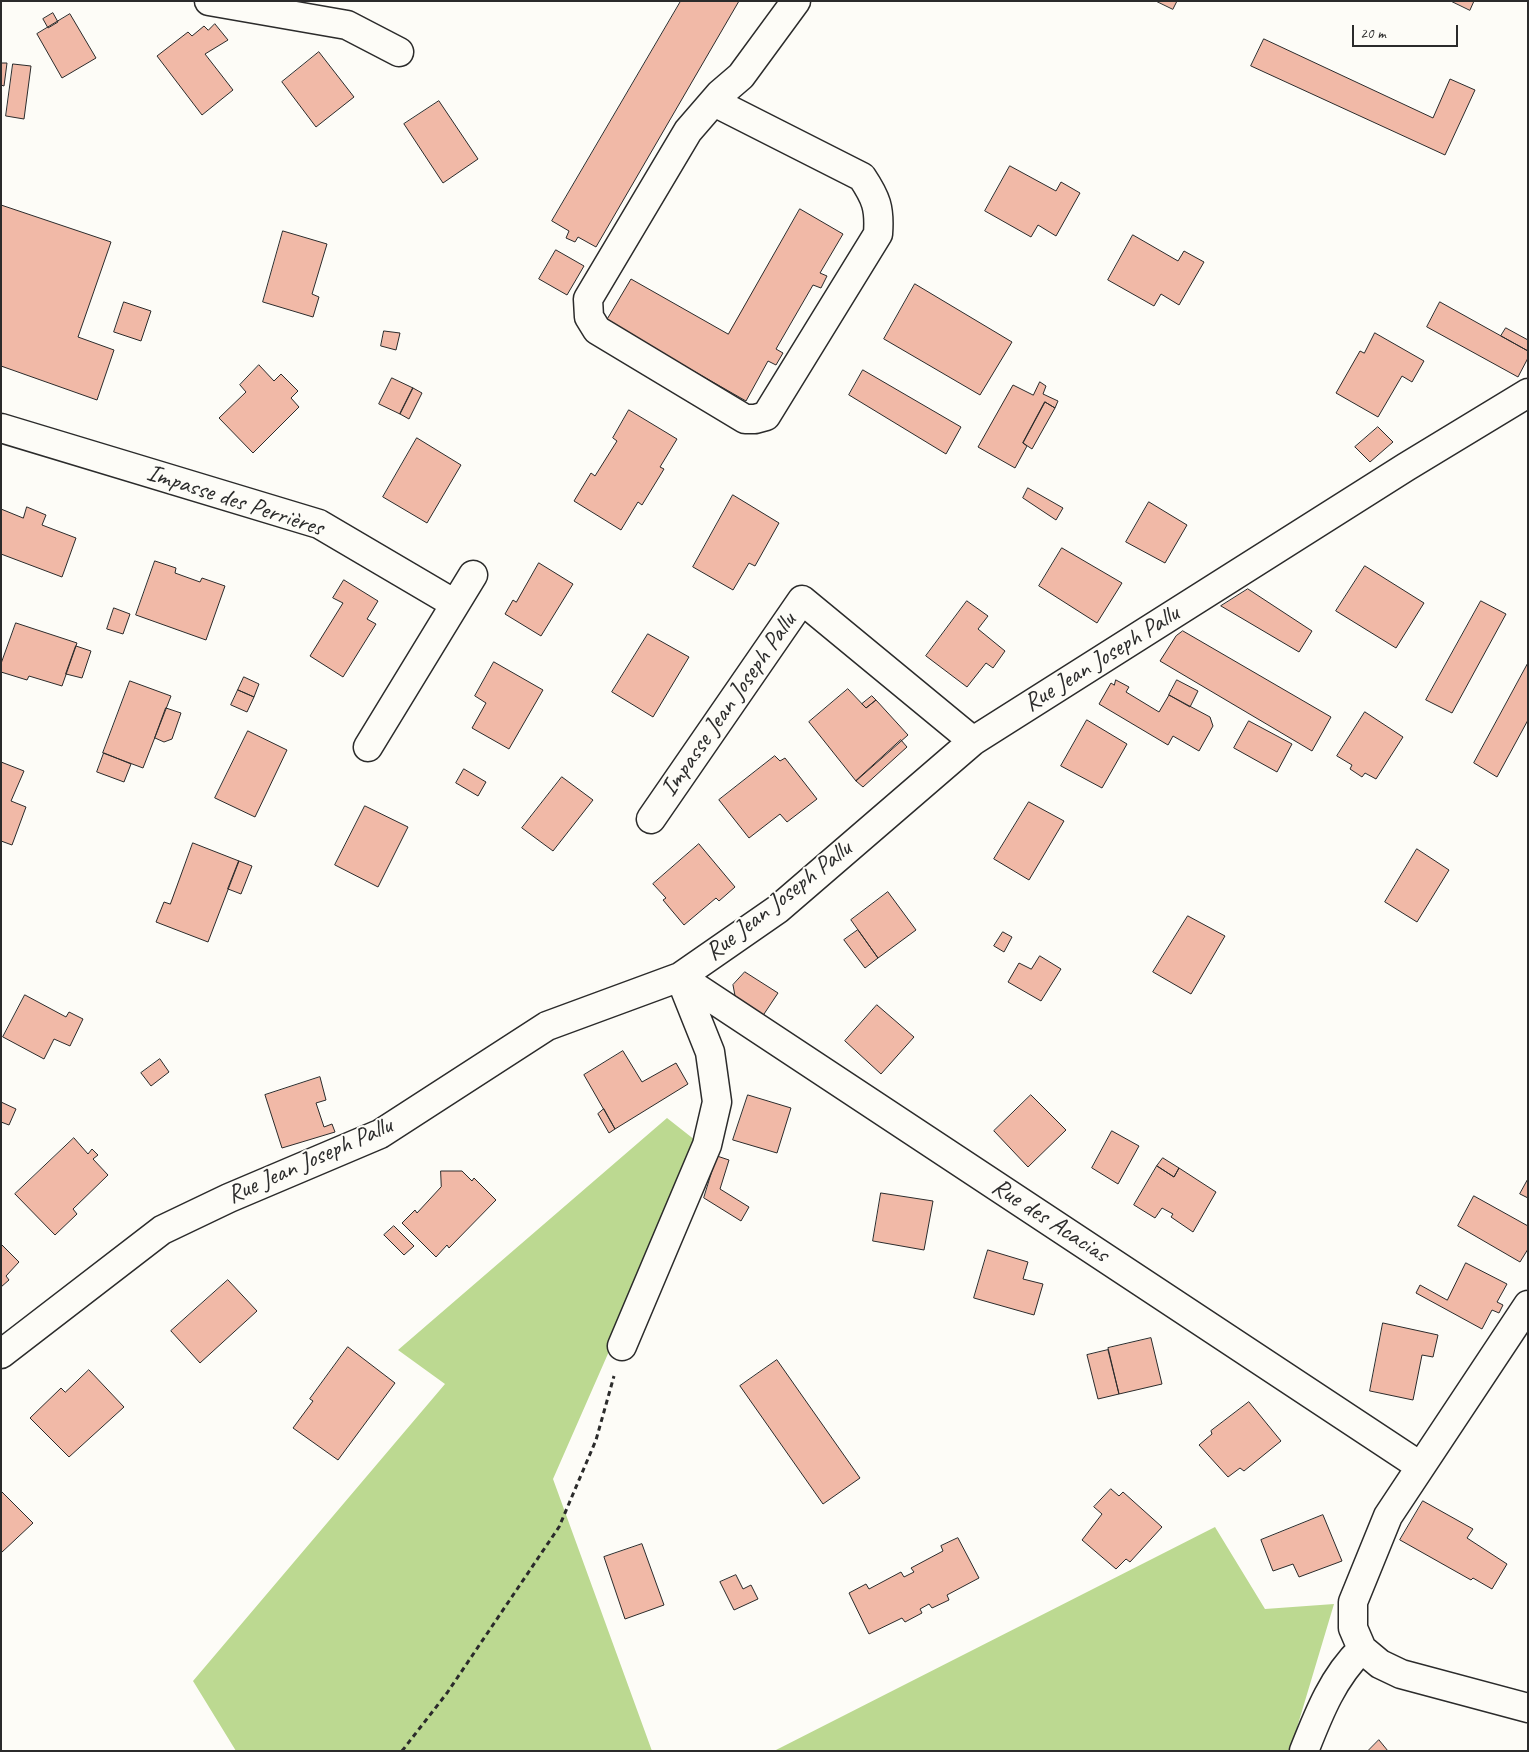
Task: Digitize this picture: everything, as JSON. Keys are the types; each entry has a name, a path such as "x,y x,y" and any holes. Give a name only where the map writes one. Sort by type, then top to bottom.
{"street":[{"path":"210,1 347,24 399,52"},
{"path":"714,102 862,177 874,195 880,214 878,234 766,416 755,419 745,419 597,330 590,317 588,299 688,131 714,102 741,76 796,1"},
{"name":"Rue Jean Joseph Pallu","path":"1,1354 162,1230 228,1198 380,1134 547,1026 680,977 778,909 973,741 1406,467 1528,393"},
{"name":"Impasse des Perrières","path":"1,428 319,524 455,604"},
{"path":"368,747 474,574"},
{"name":"Impasse Jean Joseph Pallu","path":"651,819 802,600 973,741"},
{"path":"622,1346 707,1145 717,1102 710,1052 680,977"},
{"name":"Rue des Acacias","path":"680,977 1420,1466"},
{"path":"1528,1304 1388,1516 1353,1602 1353,1628 1362,1649 1380,1664 1401,1674 1528,1708"},
{"path":"1304,1751 1320,1710 1344,1667 1362,1649"}],"path":[{"path":"402,1751 447,1693 559,1527 596,1440 622,1346"}],"green space":[{"path":"667,1118 700,1144 553,1479 652,1751 236,1751 193,1681 445,1384 398,1350"},
{"path":"1215,1527 1265,1609 1334,1604 1290,1751 774,1751"}],"building":[{"path":"681,1 739,1 596,247 578,237 575,242 566,238 569,231 552,221"},
{"path":"1156,1 1177,1 1173,9"},
{"path":"1451,1 1474,1 1470,10"},
{"path":"53,13 58,22 48,28 43,19"},
{"path":"70,14 96,58 62,78 37,34"},
{"path":"215,24 228,40 205,54 233,90 202,115 157,56 188,32 192,36 204,26 208,30"},
{"path":"1264,39 1433,118 1450,79 1475,90 1445,155 1251,66"},
{"path":"319,52 354,97 316,127 282,82"},
{"path":"1,63 7,63 4,86 1,85"},
{"path":"13,64 31,66 24,119 6,116"},
{"path":"439,101 478,159 443,183 404,124"},
{"path":"1010,166 1056,191 1061,182 1080,193 1056,236 1038,225 1031,237 985,211"},
{"path":"1,205 111,242 78,337 114,350 97,400 1,366"},
{"path":"800,209 843,234 820,273 827,276 821,288 813,285 776,349 783,353 776,365 768,361 746,401 606,321 631,279 728,334"},
{"path":"283,231 327,244 312,294 319,297 313,317 263,302"},
{"path":"1133,235 1178,261 1184,251 1204,262 1179,305 1161,294 1154,306 1108,280"},
{"path":"556,250 584,266 567,295 539,279"},
{"path":"915,284 1012,342 980,395 884,339"},
{"path":"124,302 151,311 141,341 114,332"},
{"path":"1440,302 1528,351 1528,358 1518,377 1427,327"},
{"path":"1506,328 1528,340 1528,351 1501,336"},
{"path":"384,331 400,333 396,350 381,346"},
{"path":"1375,333 1424,361 1412,382 1402,376 1378,417 1336,393 1360,351 1364,353"},
{"path":"259,365 274,381 281,374 298,391 291,398 299,407 253,453 219,418 246,392 240,385"},
{"path":"863,370 961,427 946,454 849,395"},
{"path":"392,378 413,388 400,414 379,404"},
{"path":"1040,382 1046,386 1043,394 1058,401 1055,408 1045,402 1023,443 1027,446 1015,468 978,447 1013,385 1033,395"},
{"path":"413,388 422,393 409,419 400,414"},
{"path":"1045,402 1055,408 1032,449 1023,443"},
{"path":"629,410 677,439 660,467 664,469 642,505 638,502 621,530 574,501 591,473 595,476 617,441 613,438"},
{"path":"1378,427 1393,442 1370,462 1355,447"},
{"path":"417,438 461,465 427,523 383,497"},
{"path":"1028,488 1063,508 1056,520 1023,498"},
{"path":"733,495 779,523 755,566 749,563 733,590 693,567"},
{"path":"1149,502 1187,525 1165,563 1126,542"},
{"path":"27,507 46,515 42,525 76,538 62,577 1,554 1,509 23,518"},
{"path":"1062,548 1122,583 1097,623 1039,586"},
{"path":"155,561 176,568 175,573 200,582 202,578 225,586 206,640 136,615"},
{"path":"539,563 573,584 541,636 505,614 513,600 516,602"},
{"path":"1365,566 1424,603 1396,648 1336,611"},
{"path":"344,580 378,601 367,619 376,624 343,677 310,656 343,603 333,598"},
{"path":"1248,589 1312,631 1299,652 1221,606"},
{"path":"967,601 988,616 978,629 1005,651 993,668 986,663 967,687 926,656"},
{"path":"1481,601 1506,614 1452,713 1426,700"},
{"path":"114,608 130,614 123,634 107,629"},
{"path":"16,623 77,643 62,686 29,676 27,680 1,672 1,664"},
{"path":"1183,631 1331,717 1312,751 1160,661 1176,636"},
{"path":"648,634 689,657 653,717 612,692"},
{"path":"76,646 91,651 82,678 66,674"},
{"path":"494,662 543,690 509,749 472,728 486,703 475,696"},
{"path":"1528,663 1528,720 1497,777 1474,763"},
{"path":"244,677 259,684 254,697 238,690"},
{"path":"1116,680 1129,687 1126,692 1159,712 1169,695 1210,717 1213,726 1199,751 1173,736 1168,745 1099,704 1111,683 1114,685"},
{"path":"1177,680 1198,691 1190,707 1169,695"},
{"path":"130,681 171,696 143,768 103,753"},
{"path":"848,689 866,708 876,700 908,735 856,781 809,722"},
{"path":"238,690 254,697 247,712 231,705"},
{"path":"872,696 876,700 866,708 862,704"},
{"path":"166,708 181,713 172,739 164,742 155,738"},
{"path":"1365,712 1403,737 1376,779 1365,773 1362,777 1350,769 1352,765 1337,756"},
{"path":"1087,720 1127,744 1102,788 1061,766"},
{"path":"1249,721 1292,744 1277,772 1234,748"},
{"path":"248,731 287,750 255,817 215,798"},
{"path":"901,740 907,747 863,787 856,781"},
{"path":"104,753 131,764 124,782 97,772"},
{"path":"775,756 780,761 785,758 817,799 787,822 780,814 749,838 719,800"},
{"path":"1,762 24,771 11,801 26,807 12,845 1,841"},
{"path":"464,769 486,782 478,796 456,783"},
{"path":"562,777 593,800 553,851 522,828"},
{"path":"1029,802 1064,821 1029,880 994,859"},
{"path":"365,806 408,827 378,887 335,865"},
{"path":"193,843 239,861 208,942 156,922 164,902 170,904"},
{"path":"699,844 735,887 719,901 716,898 684,925 663,900 666,898 653,884"},
{"path":"1417,849 1449,870 1417,922 1385,902"},
{"path":"239,861 252,866 241,894 228,889"},
{"path":"888,892 916,930 878,958 851,920"},
{"path":"1188,916 1225,936 1191,994 1153,972"},
{"path":"858,930 878,958 865,968 844,940"},
{"path":"1003,932 1012,937 1004,952 994,946"},
{"path":"1040,956 1061,969 1041,1001 1008,982 1019,963 1031,969"},
{"path":"745,972 778,993 762,1017 736,1001 733,985"},
{"path":"25,995 66,1017 69,1012 83,1019 70,1046 54,1039 44,1059 3,1037"},
{"path":"877,1005 914,1037 881,1074 845,1041"},
{"path":"623,1051 642,1082 676,1063 688,1084 615,1129 584,1075"},
{"path":"160,1059 169,1072 151,1086 141,1073"},
{"path":"320,1077 326,1100 316,1103 324,1127 332,1124 335,1132 282,1148 265,1095"},
{"path":"748,1095 791,1108 777,1153 733,1140"},
{"path":"1031,1095 1066,1130 1028,1167 994,1131"},
{"path":"1,1102 16,1109 9,1125 1,1122"},
{"path":"604,1109 615,1129 609,1133 598,1114"},
{"path":"1112,1131 1139,1146 1118,1184 1092,1168"},
{"path":"74,1138 88,1154 92,1149 98,1155 93,1159 108,1175 73,1209 77,1214 55,1235 15,1194"},
{"path":"717,1156 729,1160 720,1189 749,1207 741,1221 704,1198"},
{"path":"1163,1158 1179,1168 1174,1177 1157,1166"},
{"path":"1157,1166 1174,1177 1179,1168 1216,1192 1193,1232 1171,1217 1173,1214 1162,1208 1155,1218 1134,1205"},
{"path":"441,1171 462,1171 472,1181 474,1178 496,1200 449,1248 447,1245 436,1257 402,1223 415,1210 417,1213 441,1187"},
{"path":"1528,1179 1528,1198 1520,1194"},
{"path":"881,1193 933,1201 924,1250 873,1241"},
{"path":"1474,1196 1528,1226 1528,1249 1520,1262 1458,1226"},
{"path":"394,1226 414,1246 404,1255 384,1235"},
{"path":"1,1244 19,1262 6,1276 9,1280 1,1287"},
{"path":"988,1250 1028,1262 1023,1279 1043,1284 1034,1315 974,1298"},
{"path":"1466,1263 1507,1284 1497,1302 1503,1305 1499,1313 1492,1310 1482,1329 1416,1293 1420,1285 1447,1300"},
{"path":"228,1280 257,1311 200,1363 171,1331"},
{"path":"1383,1323 1438,1335 1433,1357 1422,1355 1413,1400 1370,1391"},
{"path":"1151,1338 1162,1384 1119,1394 1108,1348"},
{"path":"348,1347 395,1383 338,1460 293,1428 313,1401 310,1399"},
{"path":"1108,1350 1119,1394 1098,1399 1087,1355"},
{"path":"777,1360 860,1478 823,1504 740,1386"},
{"path":"89,1370 124,1407 69,1457 30,1418 61,1388 65,1392"},
{"path":"1249,1402 1281,1441 1244,1471 1240,1468 1228,1477 1199,1445 1212,1434 1211,1431"},
{"path":"1111,1489 1119,1496 1123,1492 1162,1527 1130,1562 1126,1559 1116,1569 1082,1540 1102,1514 1094,1507"},
{"path":"1,1491 33,1523 1,1553"},
{"path":"1423,1501 1473,1529 1467,1538 1507,1564 1492,1589 1473,1578 1471,1580 1400,1540"},
{"path":"1323,1515 1342,1561 1299,1577 1293,1564 1273,1571 1261,1540"},
{"path":"958,1538 979,1578 947,1595 949,1600 932,1608 929,1604 920,1609 922,1613 905,1622 902,1618 869,1634 849,1593 866,1584 869,1589 901,1572 904,1577 914,1572 911,1568 943,1551 941,1546"},
{"path":"642,1544 664,1605 625,1619 604,1557"},
{"path":"736,1575 743,1589 751,1585 758,1599 734,1610 720,1582"},
{"path":"1379,1740 1388,1751 1368,1751"}]}
